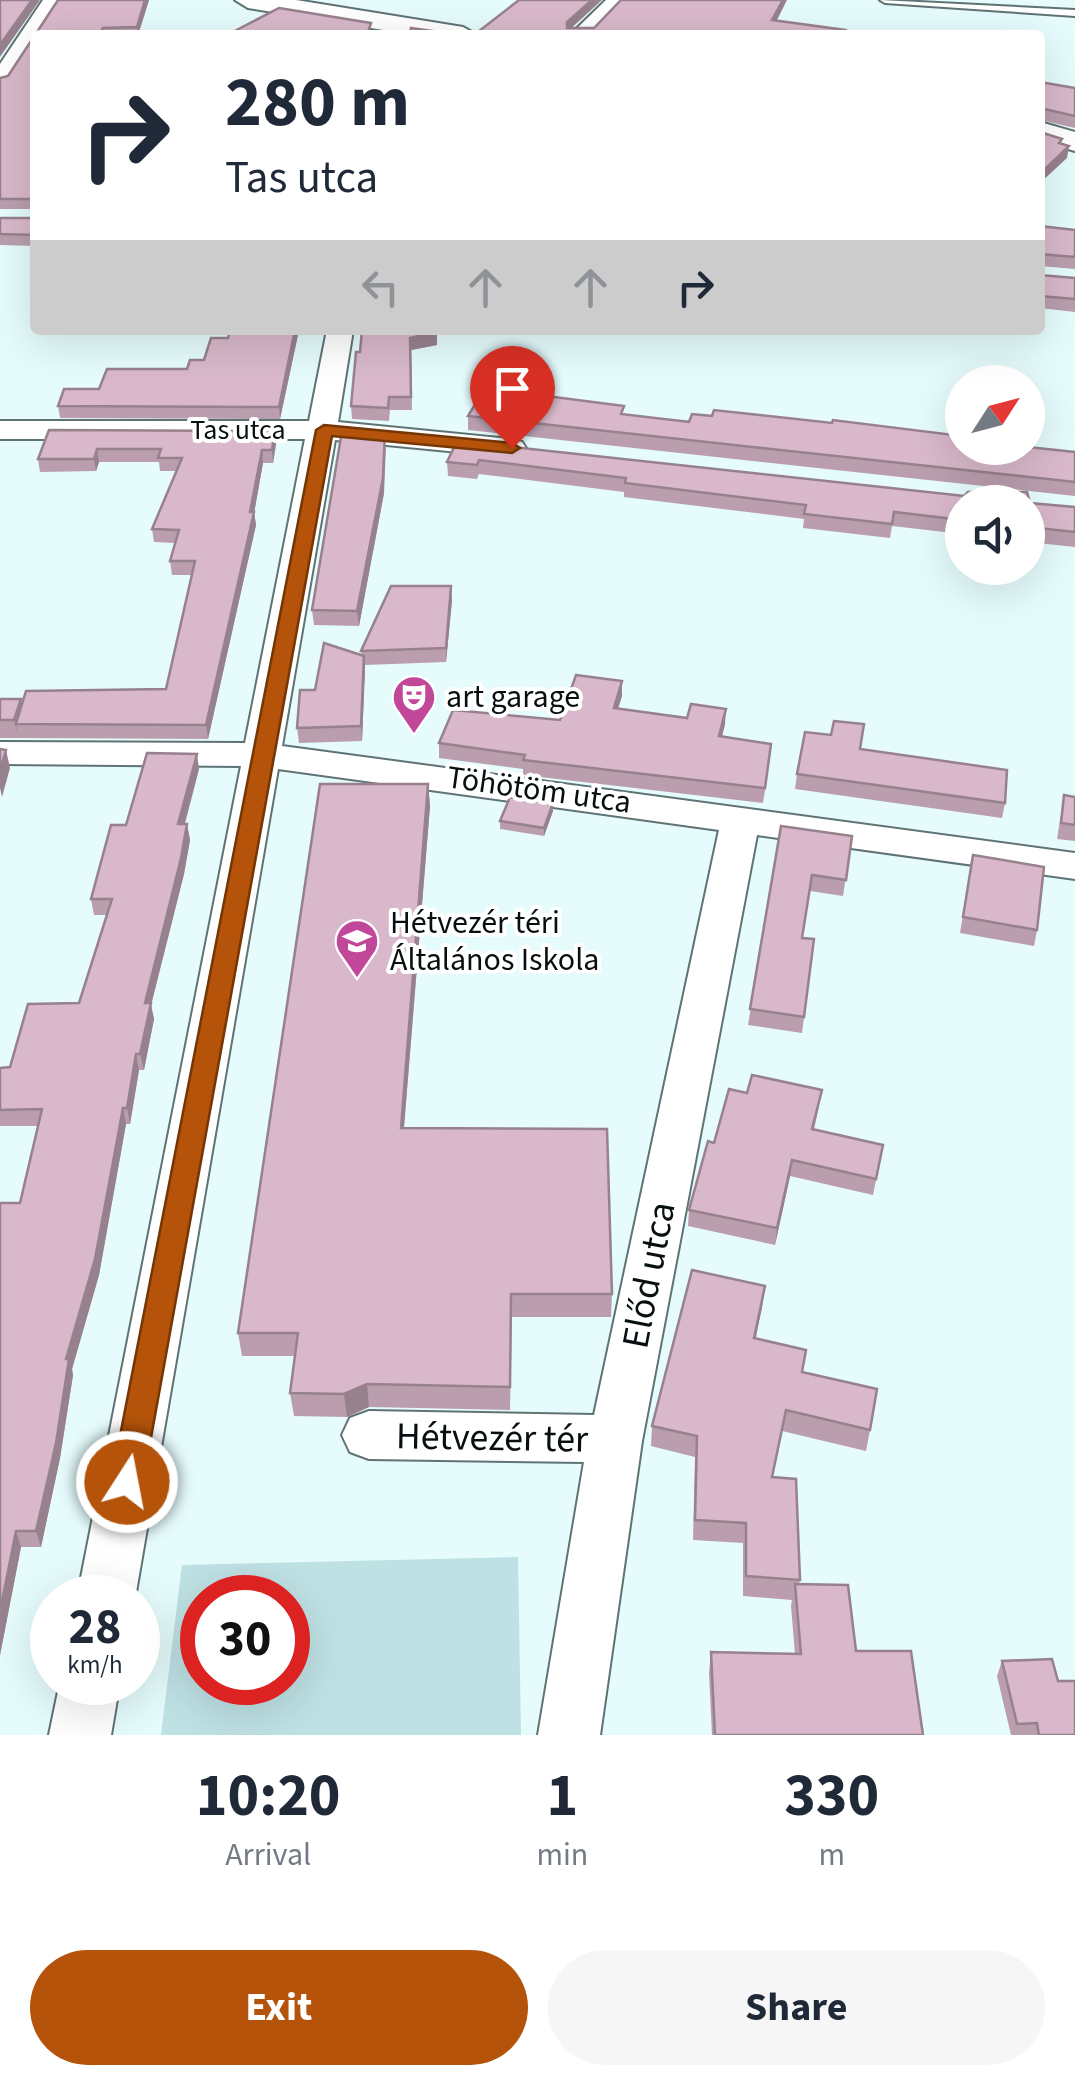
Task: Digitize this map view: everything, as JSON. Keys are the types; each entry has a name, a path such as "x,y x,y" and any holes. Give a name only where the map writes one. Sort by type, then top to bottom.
{"main road":[{"path":"248,0 397,30"},
{"path":"1045,133 1075,142"}],"street":[{"path":"32,30 52,0"},
{"path":"585,30 617,0"},
{"path":"0,80 30,34"},
{"path":"110,1575 339,335"},
{"name":"Tas utca","path":"0,430 324,430 531,450"},
{"name":"Töhötöm utca","path":"0,753 262,755 1075,866"},
{"name":"Előd utca","path":"569,1735 615,1441 741,818"},
{"name":"Hétvezér tér","path":"369,1435 564,1436 615,1441"},
{"path":"80,1735 86,1705"}],"lane":[{"path":"885,0 1075,13"}],"shaded area":[{"path":"518,1557 521,1735 161,1735 180,1581 180,1705 310,1705 310,1575 181,1575 182,1565"}],"building":[{"path":"0,0 32,0 0,45"},
{"path":"58,0 145,0 137,27 38,30"},
{"path":"519,0 592,0 567,22 567,28 594,28 621,0 783,0 772,20 845,30 480,30"},
{"path":"279,8 371,23 369,30 237,30"},
{"path":"30,43 30,199 0,199 0,78 8,76"},
{"path":"1045,83 1075,88 1075,116 1045,109"},
{"path":"1045,134 1062,139 1059,143 1069,146 1045,169"},
{"path":"0,218 30,218 30,235 0,234"},
{"path":"1045,227 1075,230 1075,257 1045,254"},
{"path":"1045,275 1075,278 1075,299 1045,296"},
{"path":"294,335 279,407 58,406 64,389 99,389 107,369 187,369 190,360 204,360 211,338"},
{"path":"362,335 424,335 410,338 411,397 389,397 388,408 351,406 356,352 360,352"},
{"path":"485,388 624,406 621,414 689,422 692,414 712,416 714,410 832,423 833,420 945,434 945,465 1045,465 1045,449 1075,452 1075,482 468,416"},
{"path":"49,430 275,431 272,450 262,450 250,512 254,512 206,725 16,724 26,691 166,689 195,561 170,561 179,530 152,529 182,458 158,458 161,449 97,449 94,459 38,459"},
{"path":"342,431 385,432 383,478 357,611 312,610"},
{"path":"457,441 945,494 945,518 894,512 892,524 804,514 806,505 625,483 626,478 479,460 477,465 447,462"},
{"path":"1045,504 1075,507 1075,532 1045,529"},
{"path":"391,586 451,586 446,648 361,651"},
{"path":"324,643 364,656 361,726 297,728 300,690 315,690"},
{"path":"576,675 622,681 614,708 687,718 691,704 726,709 719,736 771,744 765,788 523,760 525,755 439,743 453,710 560,720"},
{"path":"0,699 21,699 14,720 0,720"},
{"path":"834,721 864,724 860,749 1007,770 1005,803 797,774 805,732 831,735"},
{"path":"0,749 6,750 0,771"},
{"path":"147,753 197,754 178,824 187,824 145,1003 151,1003 140,1054 136,1054 127,1108 123,1108 95,1259 66,1359 56,1443 36,1531 16,1531 0,1611 0,1203 20,1203 42,1109 0,1110 0,1068 10,1067 28,1004 79,1003 112,899 91,899 111,825 126,825"},
{"name":"Hétvezér téri Általános Iskola","path":"320,784 428,784 401,1128 607,1129 612,1294 511,1294 510,1387 367,1384 344,1394 290,1393 298,1333 238,1333"},
{"path":"1064,795 1075,797 1075,825 1061,823"},
{"path":"510,797 553,803 544,828 500,821"},
{"path":"781,826 852,836 846,880 812,875 802,938 814,939 804,1017 750,1009"},
{"path":"973,855 1044,867 1037,930 963,917"},
{"path":"752,1075 822,1090 812,1129 883,1145 876,1179 792,1160 777,1228 689,1210 708,1141 714,1143 729,1089 747,1093"},
{"path":"692,1270 765,1286 754,1338 806,1350 802,1372 877,1389 870,1430 786,1410 772,1477 796,1479 800,1580 746,1576 746,1523 695,1520 697,1436 652,1426"},
{"path":"795,1584 848,1585 856,1651 911,1651 923,1735 715,1735 711,1652 801,1654"},
{"path":"1052,1659 1058,1681 1075,1681 1075,1735 1039,1735 1037,1723 1017,1724 1002,1661"}],"place":[{"name":"art garage","path":"414,735"},
{"name":"Hétvezér téri Általános Iskola","path":"357,979"}],"route":[{"path":"127,1482 324,430 512,448"}]}
